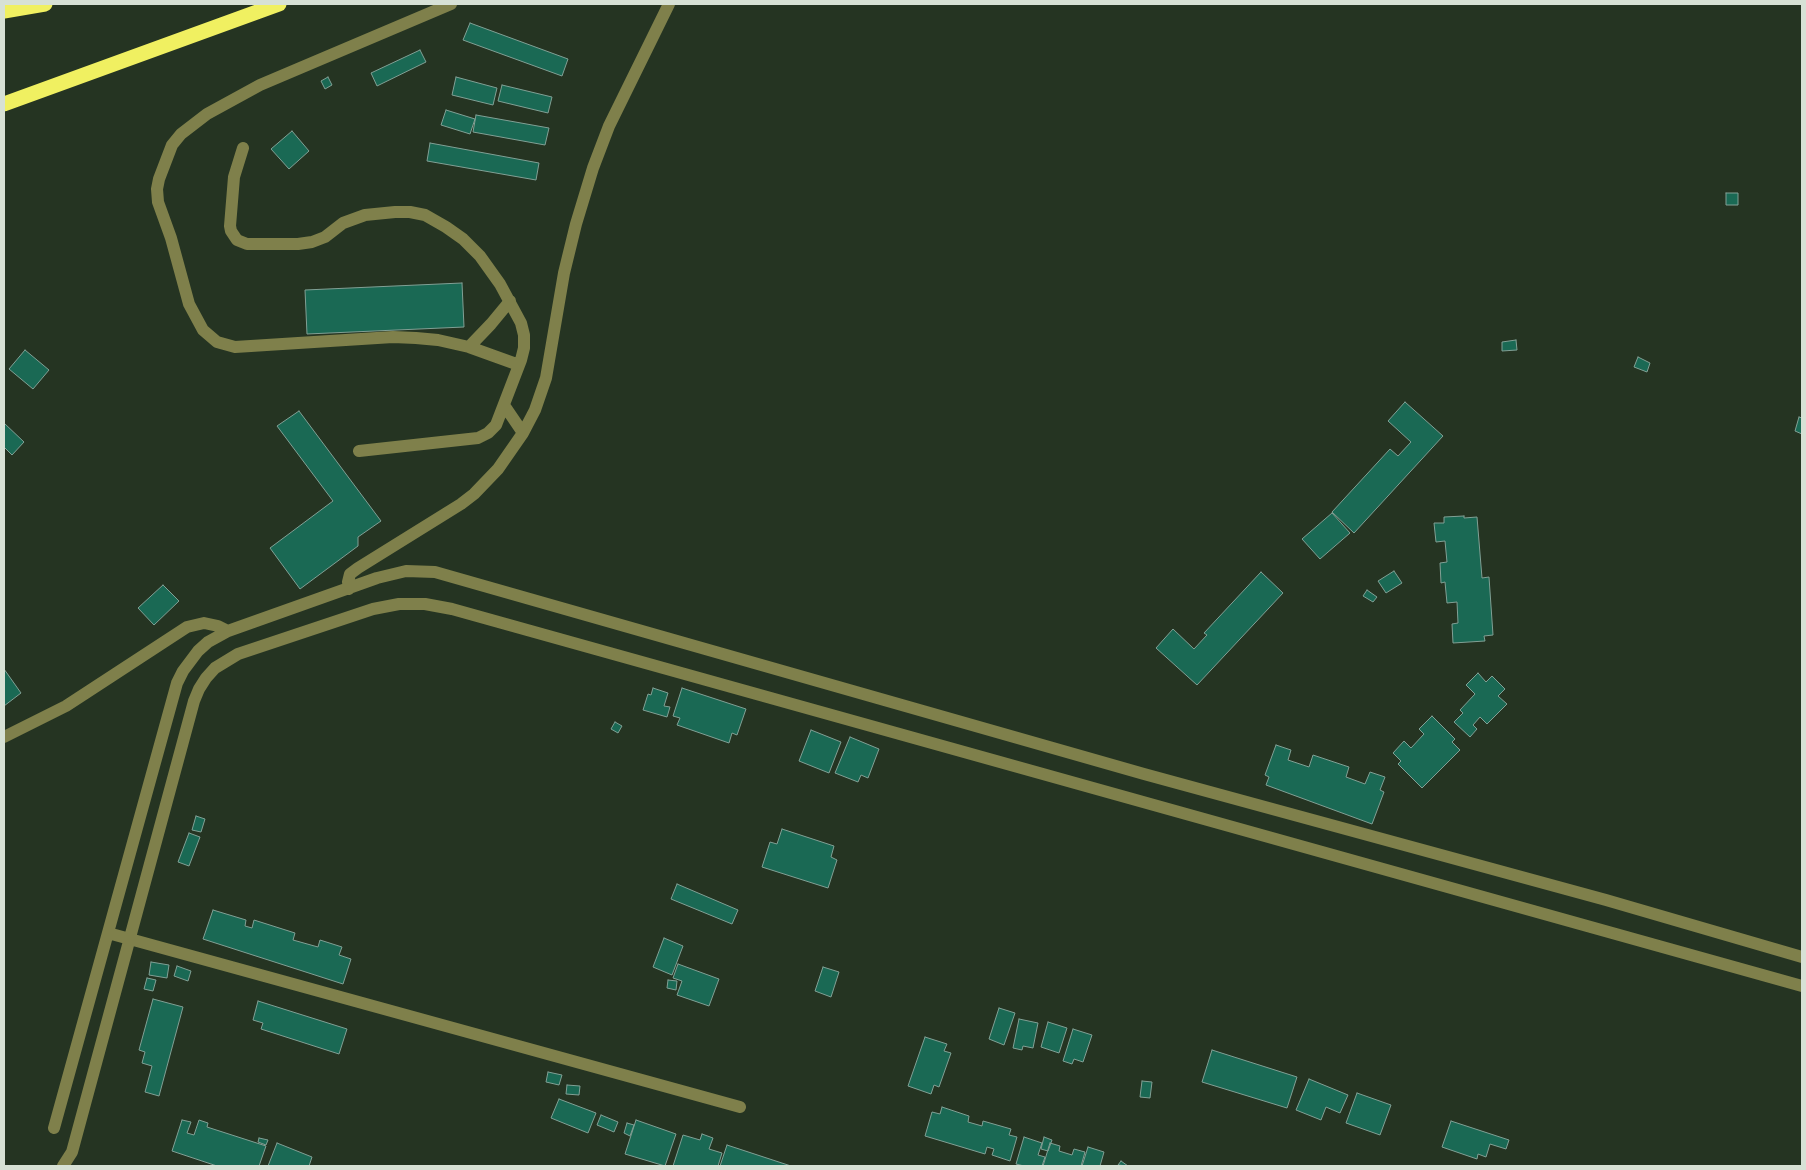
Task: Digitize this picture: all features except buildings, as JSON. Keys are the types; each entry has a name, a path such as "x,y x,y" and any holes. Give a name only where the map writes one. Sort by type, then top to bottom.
{"highway":[{"path":"4,11 45,4"},
{"path":"4,104 279,4"}],"street":[{"path":"451,4 260,85 207,114 181,134 172,145 159,179 156,195 189,304 203,330 217,342 235,347 392,337 438,340 469,346 520,365"},
{"path":"349,589 350,574 474,494 498,469 523,433 535,410 546,378 564,273 593,168 609,126 669,4"},
{"path":"243,148 234,177 230,226 234,236 242,242 298,244 312,242 325,237 343,223 365,215 403,212 425,215 446,226 480,256 500,284 521,323 524,335 524,348 520,365 496,425 488,433 478,438 359,451"},
{"path":"469,346 510,301"},
{"path":"504,405 523,433"},
{"path":"54,1128 177,683 186,666 208,642 228,632 391,573 406,571 435,572 1144,774 1606,900 1802,957"},
{"path":"63,1166 72,1152 194,701 206,678 215,668 238,654 372,609 399,604 412,603 438,606 461,612 1802,986"},
{"path":"4,737 66,706 187,627 204,623 218,626 228,632"},
{"path":"108,933 740,1107"}]}
